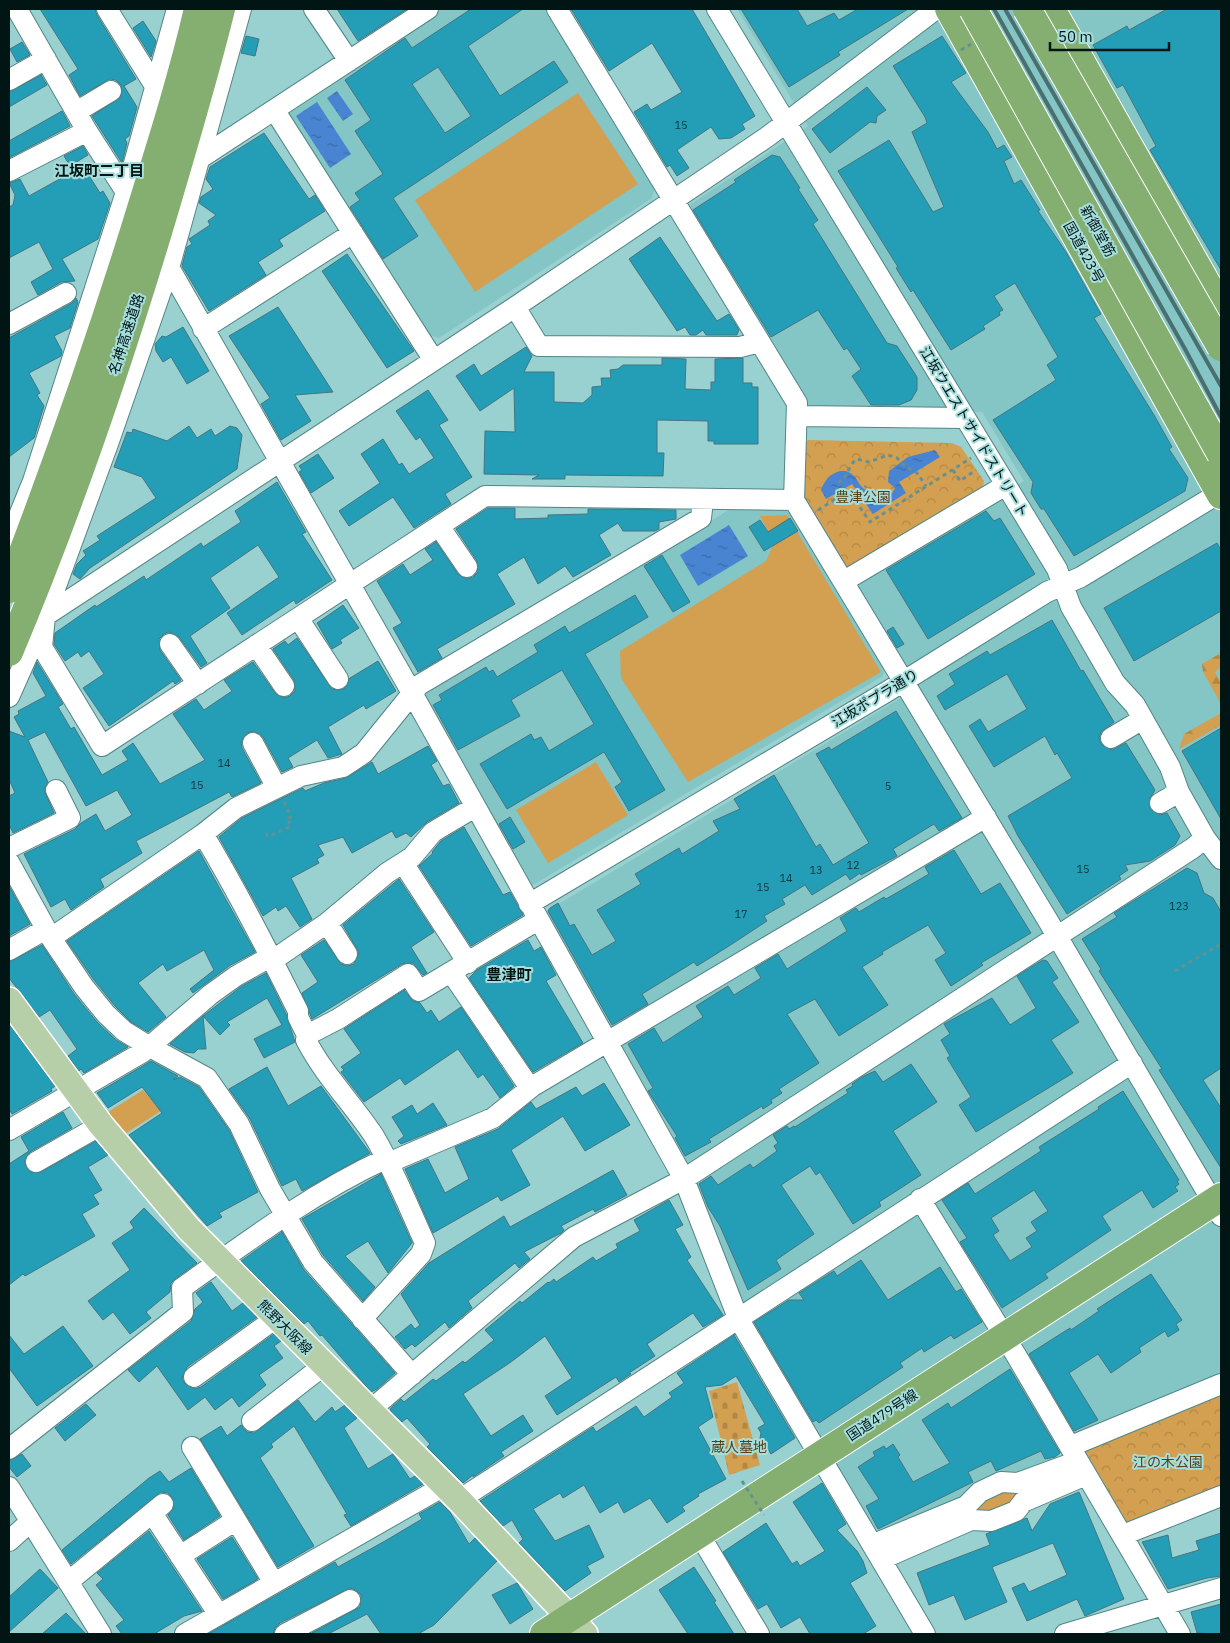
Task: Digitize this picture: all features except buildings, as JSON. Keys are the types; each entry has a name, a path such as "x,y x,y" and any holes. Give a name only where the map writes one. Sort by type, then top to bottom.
{"highway":[{"name":"名神高速道路","path":"9,589 82,391 123,268 186,62 198,9"},
{"name":"名神高速道路","path":"9,652 60,524 135,309 206,70 221,9"},
{"name":"国道423号","path":"949,9 1178,420 1221,493"},
{"name":"新御堂筋","path":"973,9 1145,313 1221,454"},
{"path":"1027,9 1221,347"},
{"path":"1051,9 1221,309"},
{"name":"国道479号線","path":"544,1634 578,1626 699,1534 1005,1336 1219,1205"}],"main road":[{"name":"熊野大阪線","path":"9,1000 101,1125 172,1210 323,1366 452,1493 578,1626"}],"street":[{"path":"18,9 87,131 126,192 348,585 412,693 684,1179 738,1318 926,1634"},
{"path":"107,9 155,86"},
{"path":"9,540 32,481 126,192 177,9"},
{"path":"9,697 45,616 109,441 169,268 240,9"},
{"path":"314,9 349,61"},
{"path":"199,159 428,9"},
{"path":"557,9 797,403 794,500 1219,1205"},
{"name":"江坂ウエストサイドストリート","path":"717,9 1057,569 1071,607 1115,684 1135,705 1170,767 1179,792 1205,838 1221,859"},
{"path":"9,636 45,616 433,359 515,307 674,200 786,124 936,9"},
{"path":"9,80 46,59"},
{"path":"76,112 111,91"},
{"path":"275,111 433,359"},
{"path":"9,171 87,131"},
{"path":"1021,139 1034,146 1047,159 1081,221 1088,224"},
{"path":"203,329 353,232"},
{"path":"1121,284 1122,292 1162,365 1172,392 1178,420"},
{"path":"9,324 66,294"},
{"path":"515,307 539,346 740,348 760,342"},
{"path":"797,416 965,418"},
{"path":"844,582 1006,485"},
{"name":"江坂ポプラ通り","path":"307,1035 338,1019 408,974 419,990 460,967 533,912 1047,592 1063,586 1221,493"},
{"path":"45,616 42,648 102,746 485,496 794,500"},
{"path":"9,950 49,933 203,834 236,808 301,776 343,767 364,753 419,685 701,518 704,500"},
{"path":"439,526 467,567"},
{"path":"298,618 338,679"},
{"path":"170,644 198,684"},
{"path":"256,645 284,686"},
{"path":"1111,738 1143,719"},
{"path":"254,743 277,788"},
{"path":"9,848 70,818 56,790"},
{"path":"1160,803 1179,792"},
{"path":"9,1130 77,1092 150,1047 217,990 261,962 279,956 327,924 387,873 420,850 433,832 475,807"},
{"path":"9,1449 183,1312 182,1288 285,1215 330,1186 385,1159 395,1160 493,1118 530,1088 986,817"},
{"path":"203,834 240,894 272,958 318,1064 349,1101 374,1137 425,1243 425,1248 362,1318"},
{"path":"369,1411 574,1237 684,1179 1193,848 1205,838"},
{"path":"9,862 49,933 84,987 106,1014 124,1030 150,1047 207,1078 238,1124 285,1215 313,1262 412,1375"},
{"path":"403,863 530,1088"},
{"path":"327,924 348,954"},
{"path":"184,1634 274,1583 452,1493 738,1318 1132,1062"},
{"path":"36,1162 101,1125"},
{"path":"920,1199 1005,1336 1078,1461 1124,1535 1180,1634"},
{"path":"194,1377 276,1318"},
{"path":"252,1421 323,1366"},
{"path":"878,1552 966,1506 980,1492 1001,1482 1018,1484 1078,1461 1221,1384"},
{"path":"192,1447 274,1583"},
{"path":"878,1552 971,1520 991,1521 1016,1511 1023,1502 1078,1461"},
{"path":"9,1487 101,1634"},
{"path":"1124,1535 1221,1496"},
{"path":"68,1582 158,1508 180,1556 219,1615"},
{"path":"180,1556 236,1520"},
{"path":"9,1541 30,1522"},
{"path":"699,1534 759,1634"},
{"path":"1065,1634 1221,1588"},
{"path":"285,1634 350,1600"}],"path":[{"path":"835,500 839,482 848,476 850,468 857,459 876,461 888,455 897,458 917,473 926,486"},
{"path":"805,518 849,491 870,522 974,456"},
{"path":"953,470 960,480 981,467"},
{"path":"854,500 866,486"},
{"path":"266,833 268,837 291,826 287,818 291,817 277,788"},
{"path":"1175,971 1221,944"},
{"path":"742,1481 764,1515"}],"shaded area":[{"path":"442,9 546,9 655,185 652,198 439,338 430,335 289,120 290,109"},
{"path":"737,9 1221,9 1221,1377 1077,1437 1057,1457 880,1530 872,1526 750,1323 544,919 547,911 916,689 855,592 856,582 1024,481 982,412 810,407 803,402 689,214 691,204 808,126"},
{"path":"732,508 789,509 884,667 883,676 533,885 526,884 424,701 426,694"}],"green space":[{"path":"578,93 638,184 475,292 415,200"},
{"name":"豊津公園","path":"808,440 952,443 961,447 984,481 982,490 852,569 840,567 802,503 801,448"},
{"path":"787,515 881,672 688,782 621,678 620,651 766,561 774,543 760,516"},
{"path":"1221,653 1221,667 1215,672 1221,683 1221,704 1203,672 1202,664"},
{"path":"1221,713 1221,725 1179,749 1184,734"},
{"path":"596,762 628,815 548,863 516,810"},
{"path":"143,1090 161,1111 120,1137 103,1115"},
{"name":"蔵人墓地","path":"737,1382 760,1465 729,1475 709,1391"},
{"name":"江の木公園","path":"1221,1392 1221,1488 1132,1525 1122,1522 1083,1457 1087,1447"},
{"path":"1015,1490 1018,1497 1007,1507 976,1514 973,1509 999,1491"}],"water":[{"path":"337,91 353,114 343,121 327,98"},
{"path":"317,102 351,154 330,168 296,116"},
{"path":"935,450 940,457 899,482 906,493 873,514 852,484 826,499 821,490 830,476 839,471 844,471 854,476 867,491 891,495 895,488 888,482 889,471 908,457"},
{"path":"729,525 748,556 698,586 680,555"}],"railway":[{"path":"994,9 1185,349 1221,417"},
{"path":"1005,9 1221,386"}],"district":[{"name":"江坂町二丁目","path":"99,171"},
{"name":"豊津町","path":"509,975"}]}
